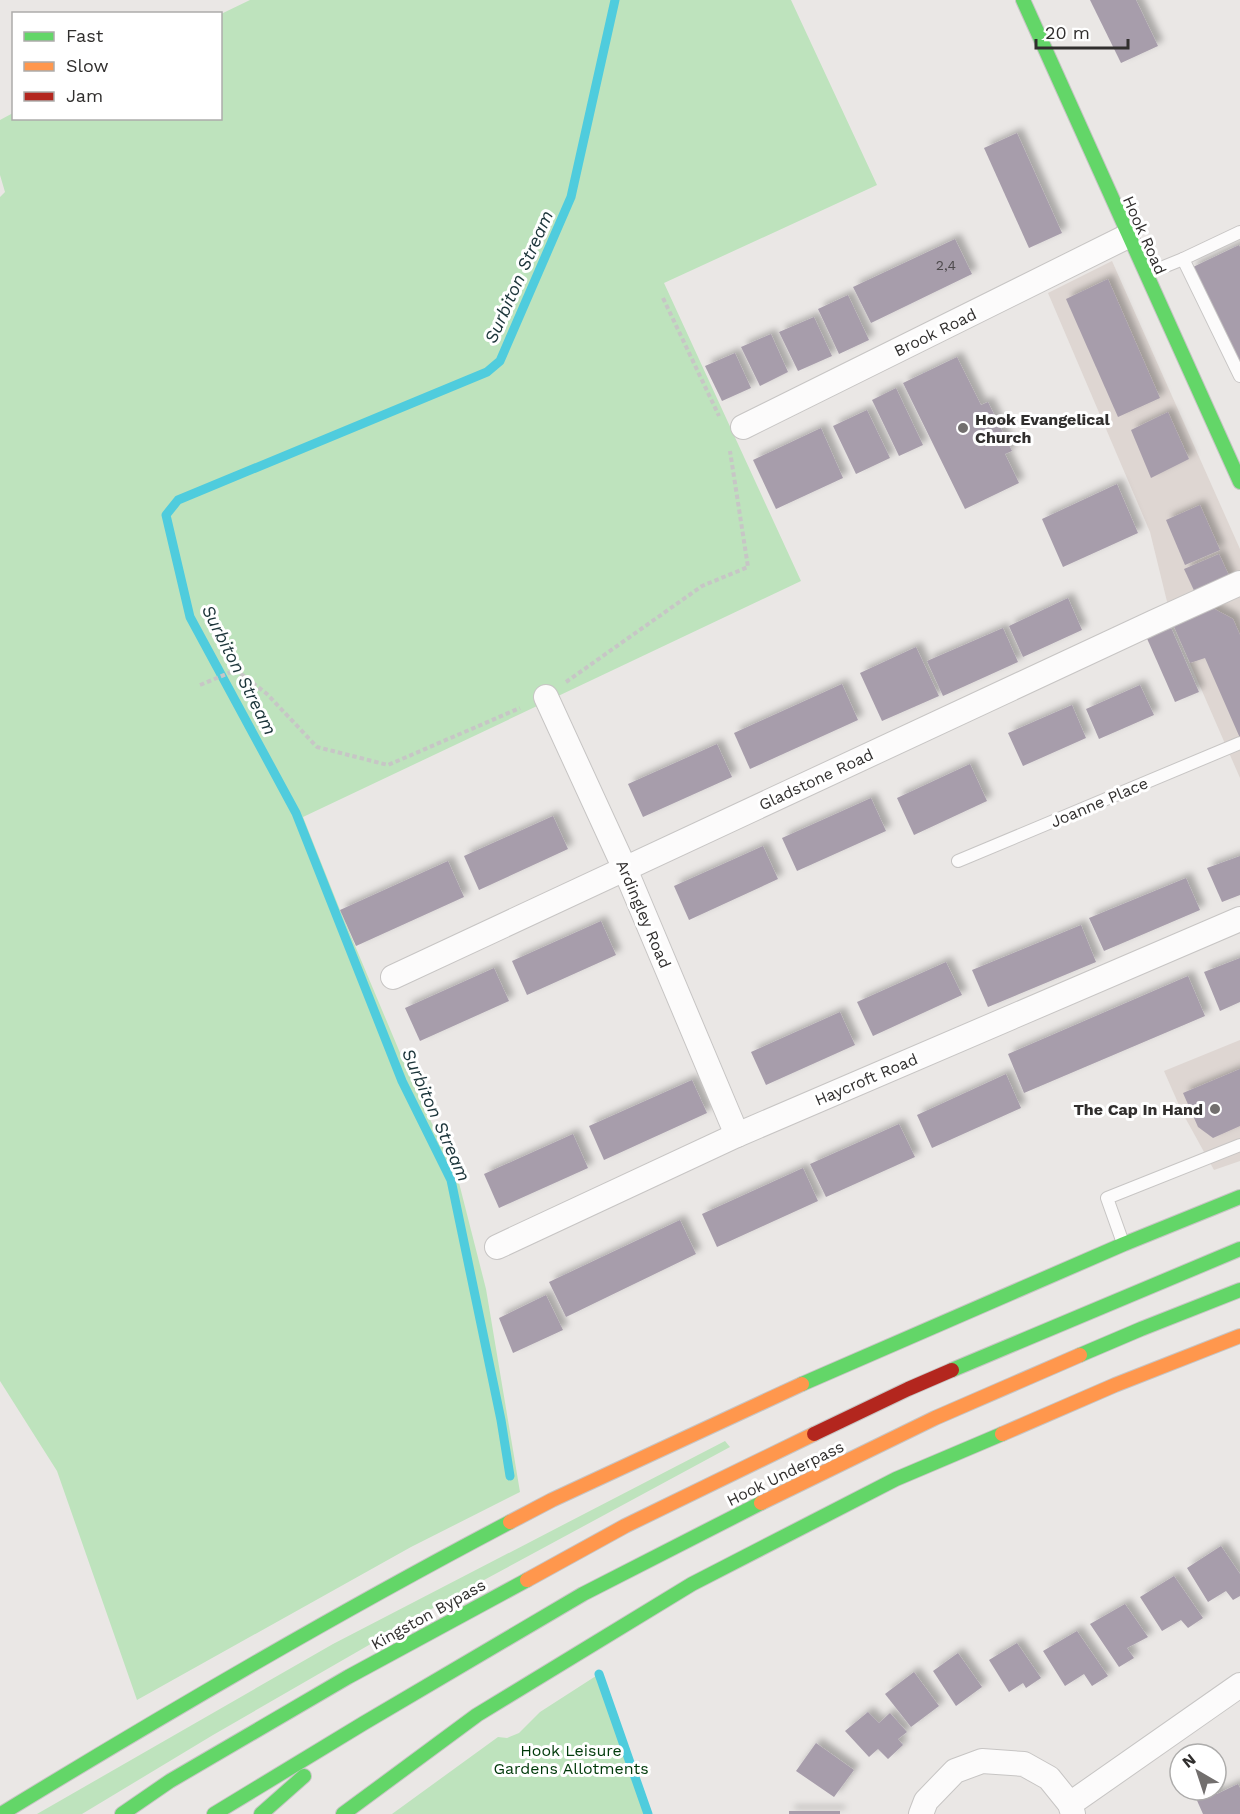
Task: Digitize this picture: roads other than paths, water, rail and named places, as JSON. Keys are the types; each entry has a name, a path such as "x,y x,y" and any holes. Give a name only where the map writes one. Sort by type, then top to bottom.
{"main road":[{"name":"Hook Road","path":"1023,0 1145,274 1226,438 1240,482"},
{"path":"1,1814 155,1720 438,1560 552,1500 810,1380 1124,1244 1240,1197"},
{"name":"Hook Underpass","path":"759,1461 908,1389 1240,1249"},
{"name":"Hook Underpass","path":"364,1723 583,1594 784,1491 946,1414 1142,1329 1240,1290"},
{"path":"344,1814 477,1715 692,1584 896,1479 1115,1385 1240,1336"},
{"name":"Kingston Bypass","path":"122,1814 180,1776 358,1671 625,1526 759,1461"},
{"path":"214,1814 364,1723"},
{"path":"261,1814 364,1723"}],"street":[{"name":"Brook Road","path":"732,433 1128,236"},
{"name":"Gladstone Road","path":"393,977 1154,621 1240,584"},
{"name":"Ardingley Road","path":"546,697 625,869 737,1135"},
{"name":"Haycroft Road","path":"497,1247 737,1135 1240,919"},
{"path":"921,1814 926,1801 955,1772 981,1761 1024,1764 1049,1778 1071,1809 1240,1685"}],"lane":[{"path":"1145,274 1240,232"},
{"path":"1183,259 1240,376"},
{"name":"Joanne Place","path":"958,861 1240,743"},
{"path":"1124,1244 1107,1198 1240,1145"}],"waterway":[{"name":"Surbiton Stream","path":"510,1476 501,1420 451,1180 402,1081 296,813 190,617 166,515 178,500 487,372 500,361 571,197 615,0"},
{"name":"Surbiton Stream","path":"599,1674 648,1814"}],"place":[{"name":"Hook Evangelical Church","path":"963,428"},
{"name":"The Cap In Hand","path":"1215,1109"}],"park label":[{"name":"Hook Leisure Gardens Allotments","path":"571,1759"}]}
